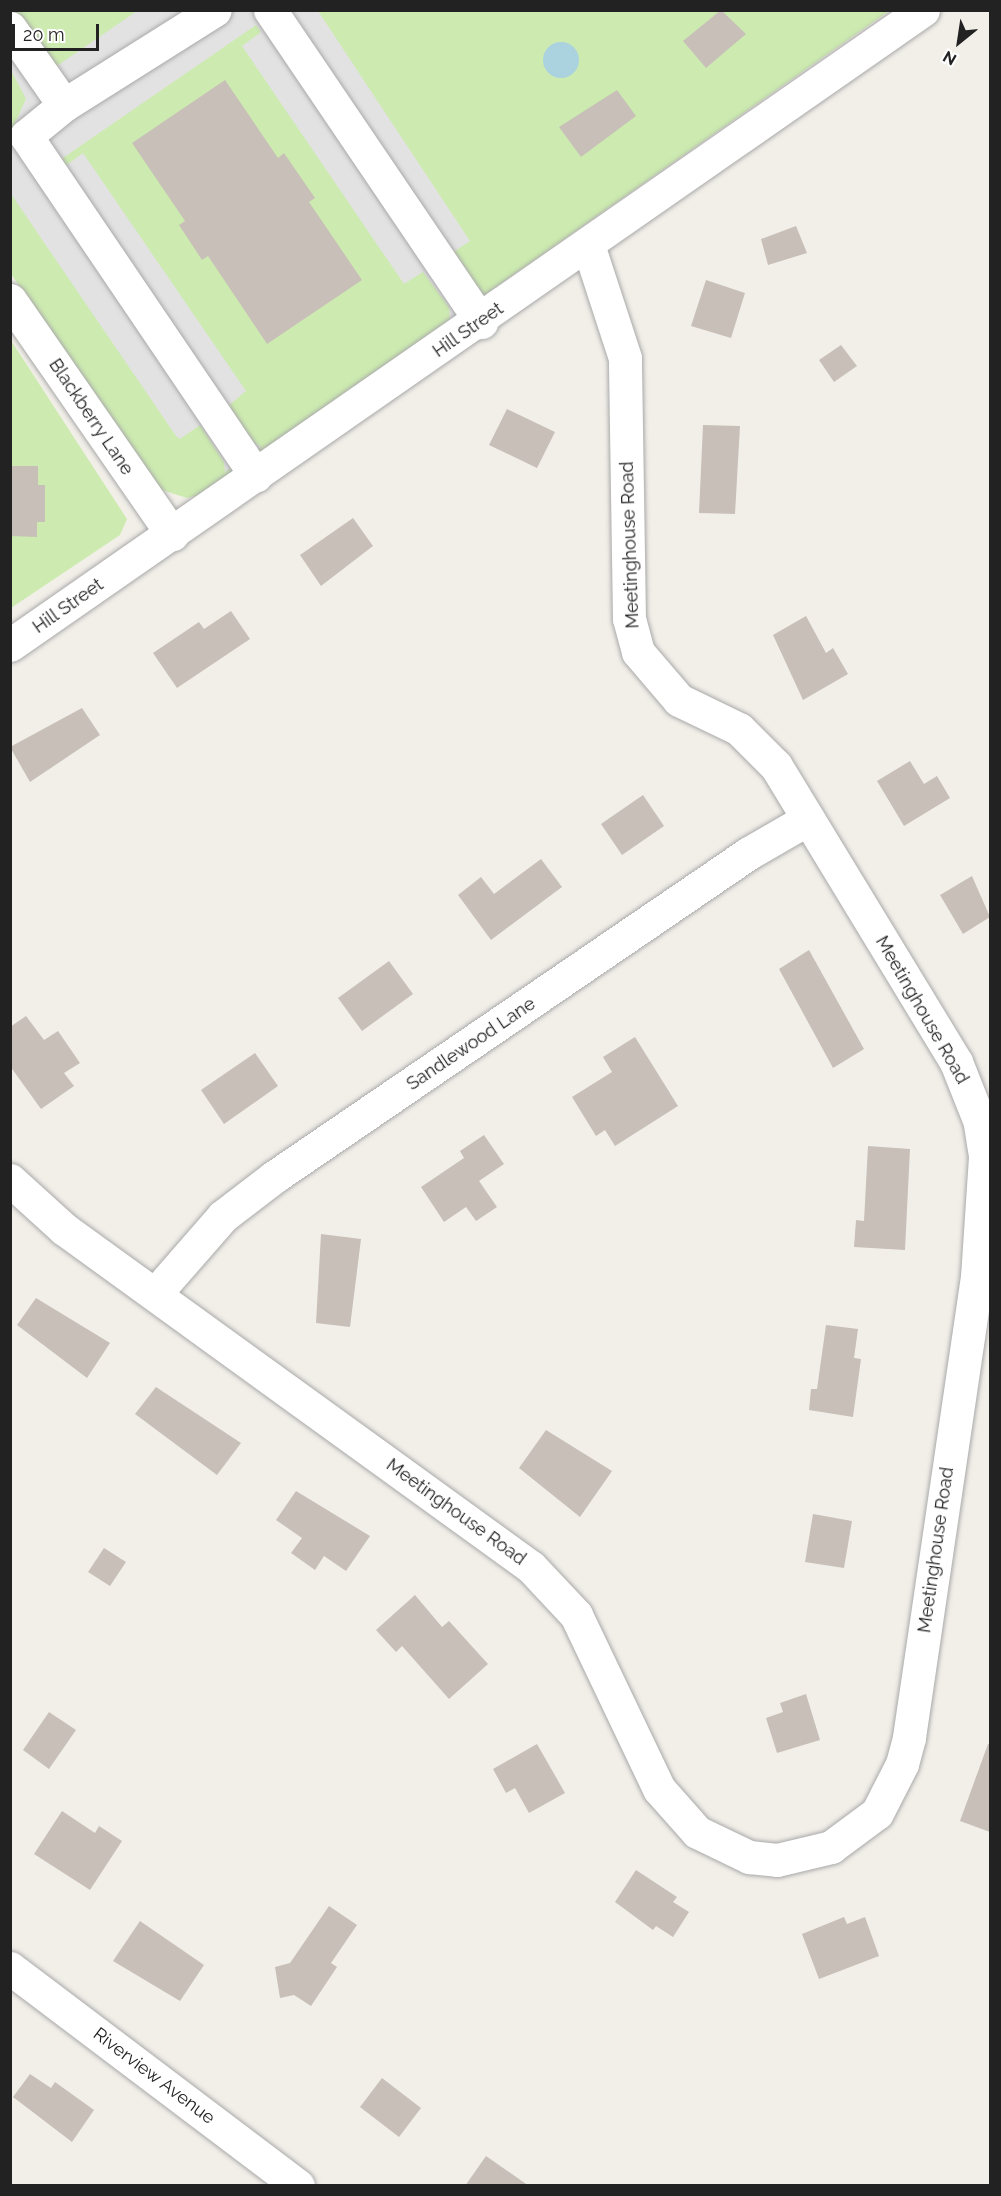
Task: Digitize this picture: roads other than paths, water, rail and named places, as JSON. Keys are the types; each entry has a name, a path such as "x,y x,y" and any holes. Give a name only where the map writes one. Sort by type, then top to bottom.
{"street":[{"path":"215,10 64,105 26,135 256,476"},
{"path":"270,10 481,322"},
{"name":"Hill Street","path":"10,645 589,248 923,10"},
{"path":"10,28 64,105"},
{"name":"Meetinghouse Road","path":"10,1180 64,1229 531,1567 576,1615 659,1789 697,1832 749,1857 777,1860 831,1847 856,1833 891,1791 909,1737 977,1277 985,1156 979,1120 959,1070 808,819 758,744 670,693 647,667 632,636 625,358 589,248"},
{"name":"Blackberry Lane","path":"10,300 172,534"},
{"name":"Sandlewood Lane","path":"155,1294 224,1215 274,1177 749,853 808,819"},
{"name":"Riverview Avenue","path":"10,1968 298,2186"}],"water":[{"path":"561,42 574,47 579,60 574,73 561,78 548,73 543,60 548,47"}]}
